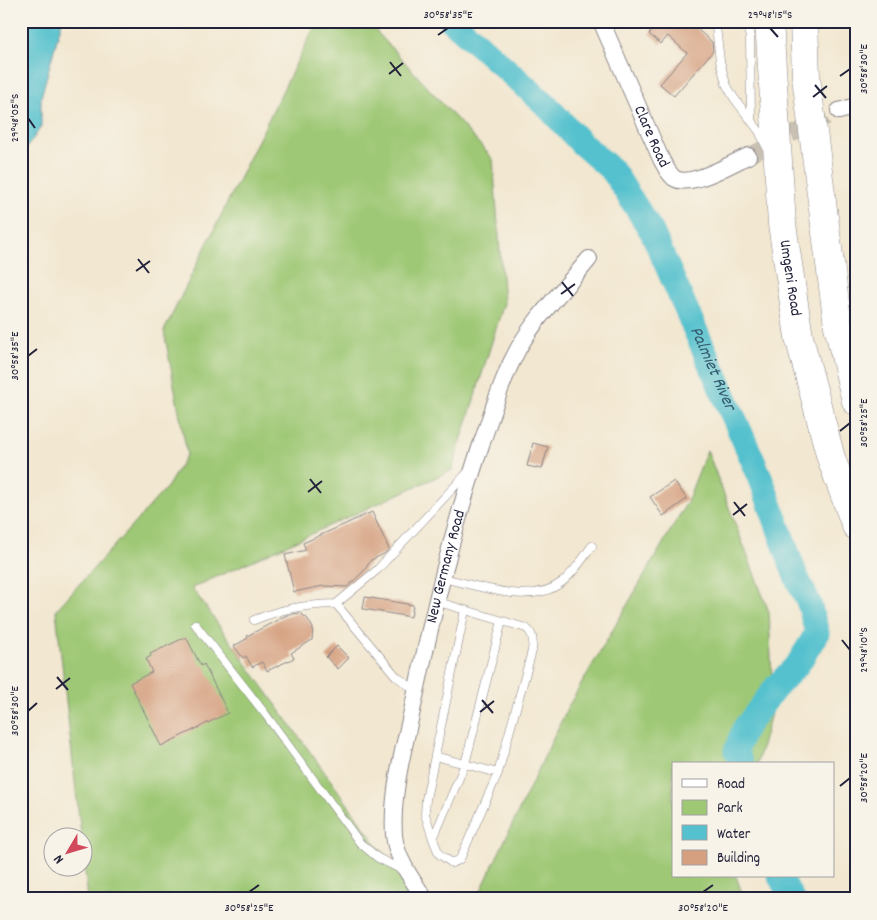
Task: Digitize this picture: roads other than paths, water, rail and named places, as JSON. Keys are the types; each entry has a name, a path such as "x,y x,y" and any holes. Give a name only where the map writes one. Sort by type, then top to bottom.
{"highway":[{"name":"Umgeni Road","path":"770,21 782,224 799,337 831,458 856,526"},
{"path":"804,21 806,77 838,326 856,401"}],"street":[{"name":"Clare Road","path":"601,21 661,159 673,178 679,181 688,181 700,178 748,156"},
{"path":"839,111 856,106"},
{"name":"New Germany Road","path":"425,899 402,860 394,836 394,809 399,773 440,577 474,466 514,356 530,331 589,259"}],"lane":[{"path":"717,21 720,61 726,84 734,98 752,118 760,131 778,174"},
{"path":"745,21 750,37 752,118"},
{"path":"254,620 300,605 336,604 377,570 474,466"},
{"path":"440,577 526,594 543,593 563,582 592,546"},
{"path":"435,601 526,628 531,632 533,638 532,652 498,773 459,860 452,863 439,854 425,814 465,610"},
{"path":"336,604 396,676 416,691"},
{"path":"433,839 465,764 502,621"},
{"path":"195,624 266,715 360,843 378,858 409,873"},
{"path":"435,756 498,773"}],"water":[{"path":"21,21 62,21 41,97 41,127 21,156"},
{"path":"21,172 29,224 21,240"}],"waterway":[{"name":"Palmiet River","path":"452,21 546,105 581,143 613,171 652,232 761,479 795,574 809,603 817,633 798,664 776,687 744,729 736,751 740,762"},
{"name":"Palmiet River","path":"781,878 792,899"}],"tunnel":[{"path":"748,156 839,111"}]}
